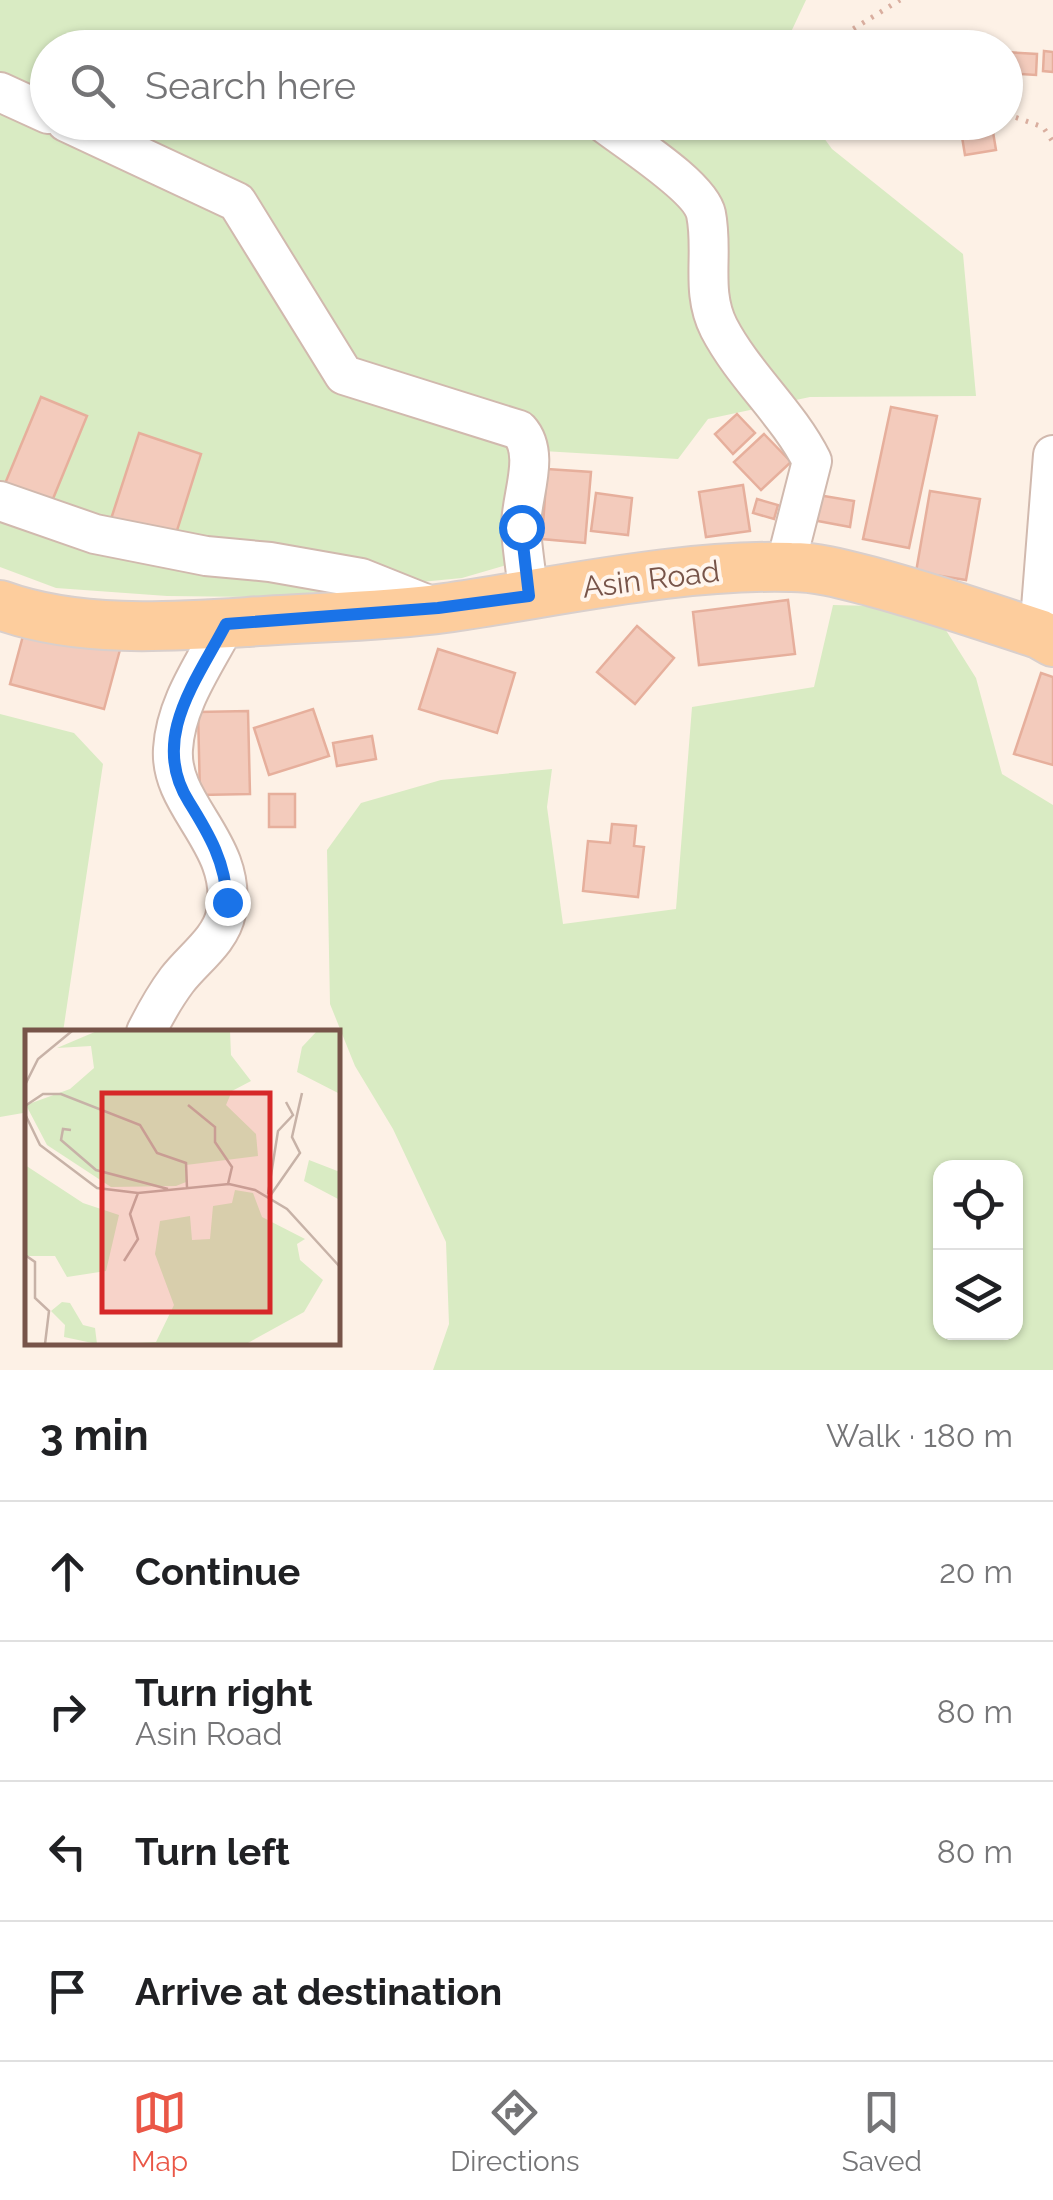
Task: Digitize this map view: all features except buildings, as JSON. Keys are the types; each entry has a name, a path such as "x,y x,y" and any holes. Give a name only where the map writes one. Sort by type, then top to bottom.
{"main road":[{"name":"Asin Road","path":"0,605 57,619 140,626 226,624 438,608 676,574 786,567 835,572 872,582 1046,638"}],"street":[{"path":"0,92 30,106"},
{"path":"104,140 237,202 344,374 519,430 527,438 530,456 521,527 529,596"},
{"path":"626,140 691,191 706,212 709,307 722,333 802,441 812,462 786,567"},
{"path":"1046,638 1053,455"},
{"path":"0,501 112,538 361,578 438,608"},
{"path":"147,1030 180,977 218,931 227,912 227,882 218,853 181,789 172,754 185,700 226,624"}],"path":[{"path":"853,30 900,0"},
{"path":"1023,120 1043,127 1053,142"}],"green space":[{"path":"0,0 806,0 792,30 30,30 30,140 825,140 963,254 976,396 810,397 708,419 678,459 526,450 527,559 462,578 267,597 167,596 56,588 0,567"},
{"path":"833,605 873,606 942,624 976,678 1002,774 1053,805 1053,1370 433,1370 449,1324 446,1242 393,1129 355,1066 330,1004 327,850 361,803 441,780 552,769 547,807 563,924 676,909 692,707 814,687"},
{"path":"0,714 74,733 103,764 63,1030 25,1030 25,1110 0,1117"}],"route":[{"path":"227,902 227,882 218,853 181,789 172,754 189,690 226,624 438,608 529,596 521,527"}]}
